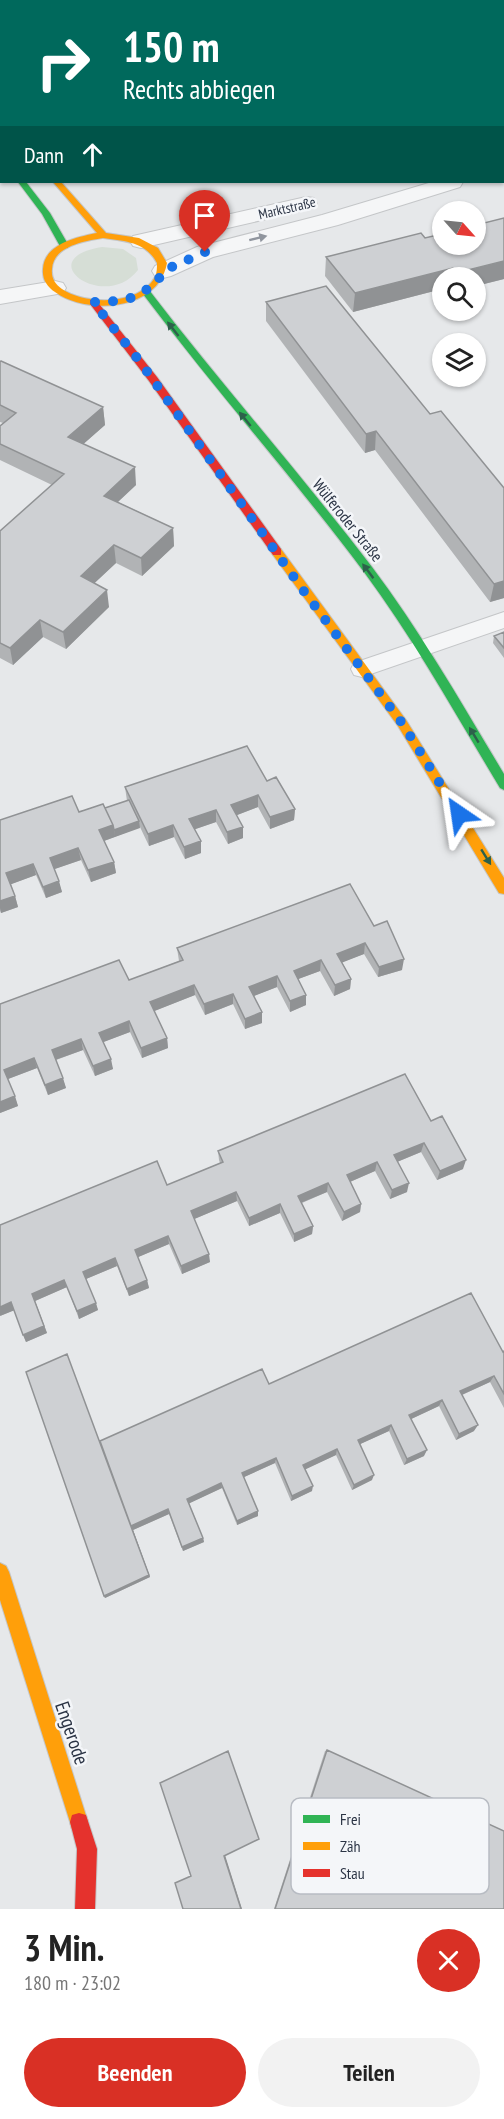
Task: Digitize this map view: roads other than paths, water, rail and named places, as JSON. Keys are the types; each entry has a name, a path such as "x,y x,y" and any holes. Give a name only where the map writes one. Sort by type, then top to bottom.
{"street":[{"path":"23,183 46,213 64,246"},
{"path":"58,183 104,235"},
{"name":"Marktstraße","path":"141,241 320,200 444,184"},
{"name":"Marktstraße","path":"163,271 205,252 330,220 444,184"},
{"path":"104,235 121,236 153,247 160,255 163,271 156,284 146,292 121,301 93,302 70,297 55,288 47,276 24,271 64,246 83,238 104,235"},
{"path":"0,297 55,288"},
{"name":"Wülferoder Straße","path":"146,292 201,365 368,571 421,649 504,785"},
{"path":"93,302 153,379 402,723 504,889"},
{"name":"Engerode","path":"0,1572 43,1710 62,1762 87,1849 85,1909"}],"lane":[{"path":"362,669 504,620"}]}
